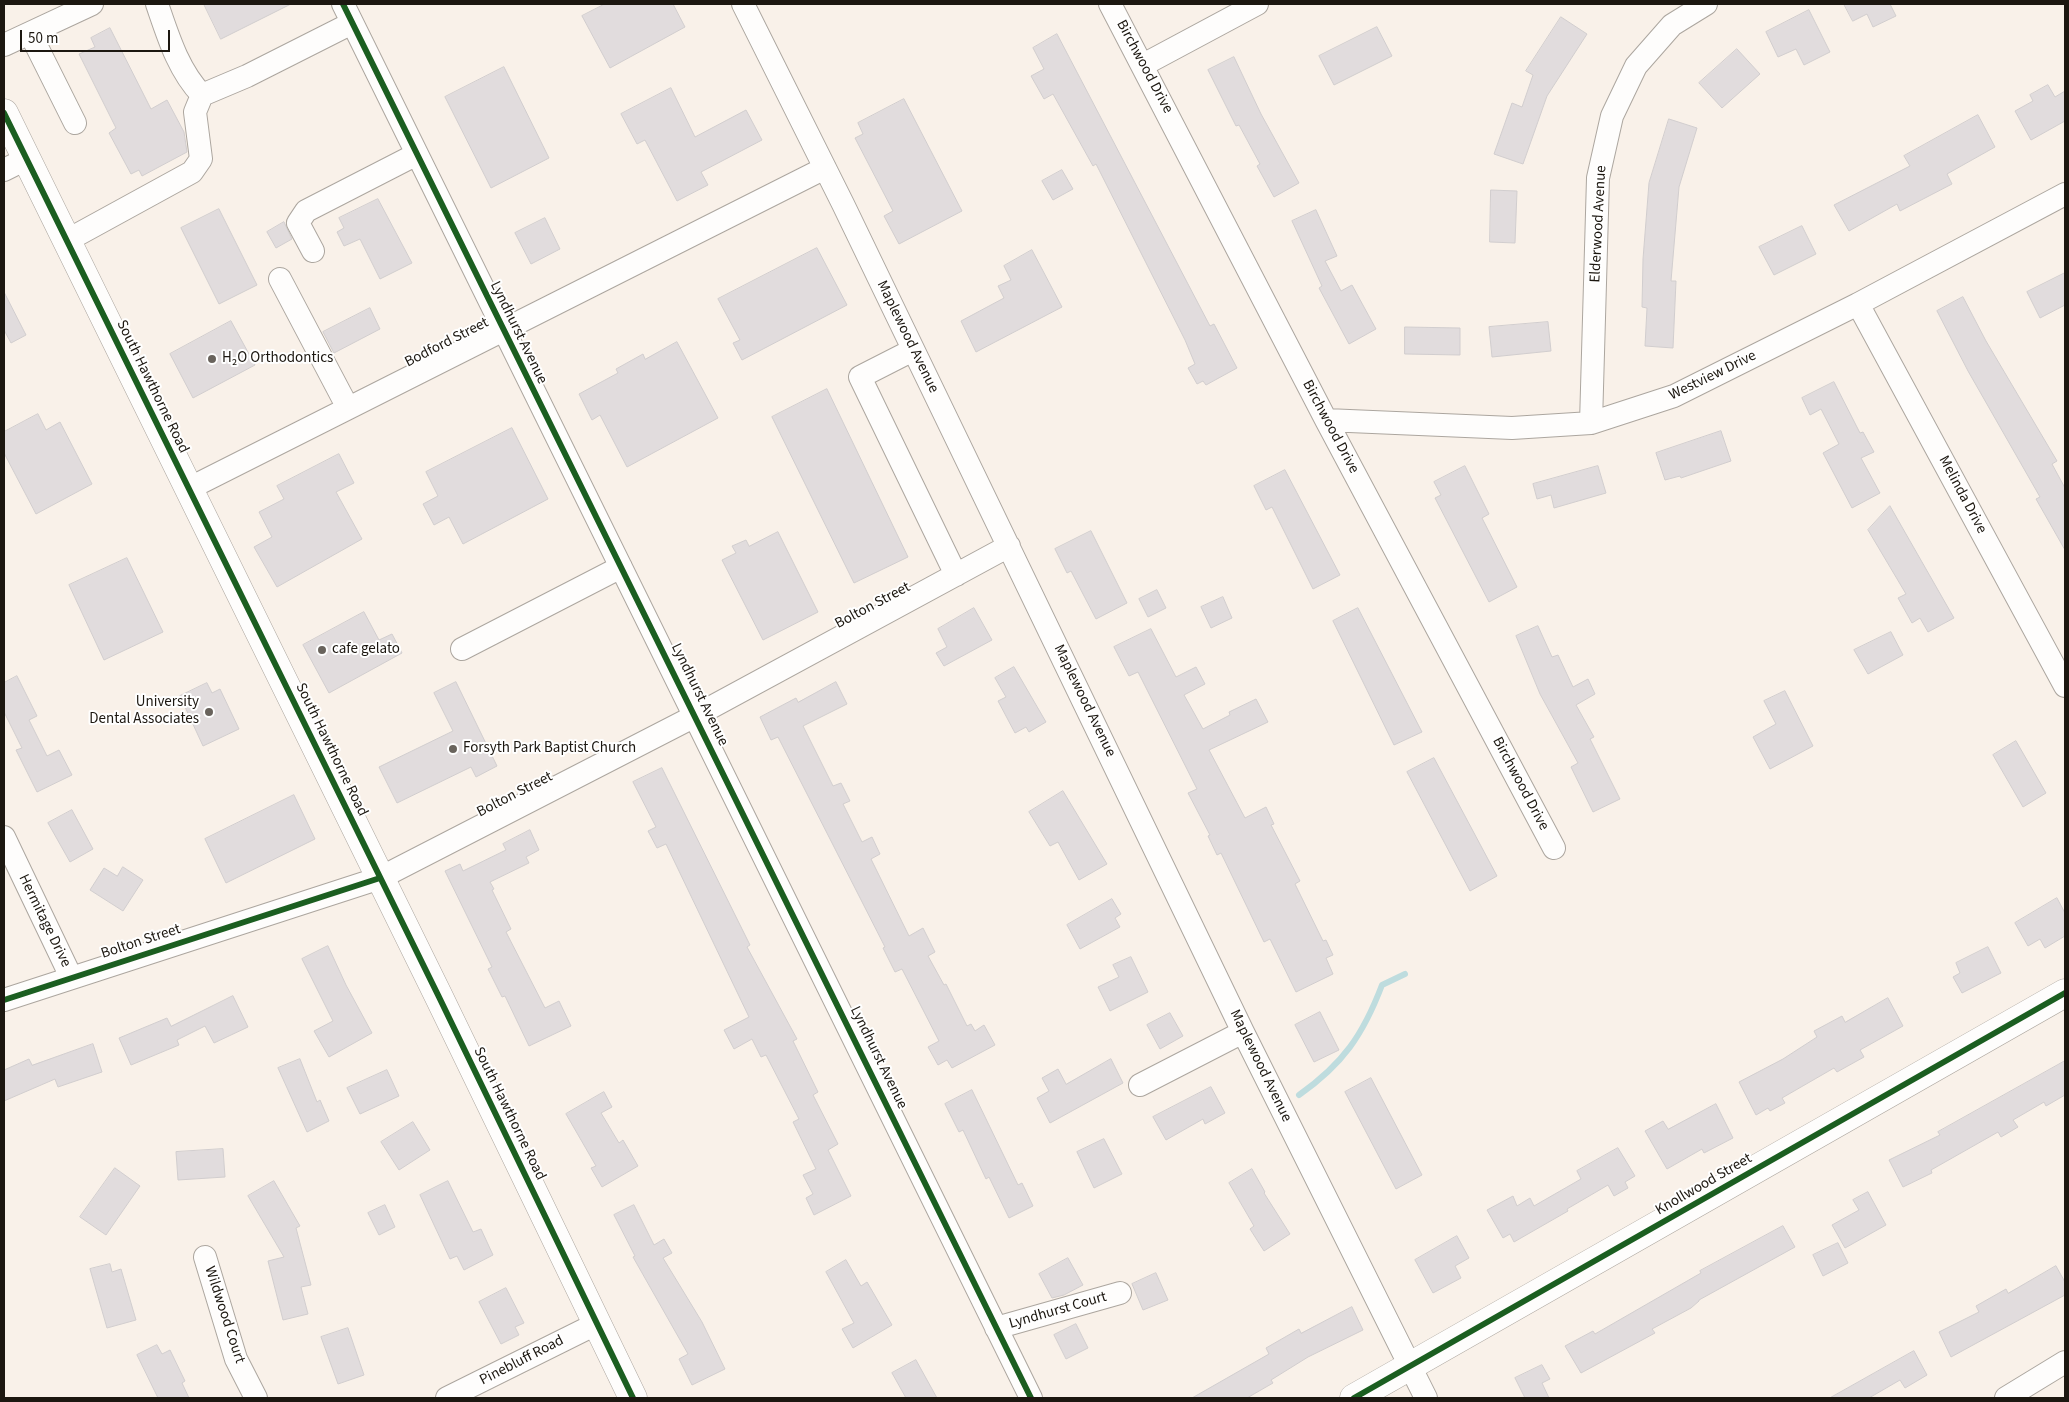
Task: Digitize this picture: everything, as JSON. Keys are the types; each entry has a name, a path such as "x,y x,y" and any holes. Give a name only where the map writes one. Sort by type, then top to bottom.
{"main road":[{"name":"South Hawthorne Road","path":"4,113 15,164 66,240 633,1398"},
{"name":"Knollwood Street","path":"1354,1398 2064,996"}],"street":[{"path":"4,46 92,4"},
{"path":"157,4 169,39 190,82 202,95"},
{"name":"Maplewood Avenue","path":"743,4 914,350 1243,1032 1426,1398"},
{"name":"Birchwood Drive","path":"1110,4 1326,420 1554,848"},
{"path":"1143,65 1257,4"},
{"name":"Elderwood Avenue","path":"1591,423 1598,178 1612,116 1636,66 1672,25 1706,4"},
{"path":"66,240 192,172 201,159 195,112 202,95 247,76 348,14"},
{"name":"Lyndhurst Avenue","path":"348,14 1031,1398"},
{"path":"30,33 75,123"},
{"path":"313,251 298,223 306,211 417,154"},
{"name":"Bodford Street","path":"188,489 502,329 825,168"},
{"name":"Westview Drive","path":"1326,420 1512,428 1591,423 1674,396 1858,304 2065,194"},
{"path":"280,279 348,408"},
{"name":"Melinda Drive","path":"1858,304 2065,686"},
{"path":"914,350 860,377 956,575"},
{"name":"Bolton Street","path":"4,1000 380,878 695,716 1009,546"},
{"path":"462,648 621,567"},
{"name":"Hermitage Drive","path":"4,837 71,977"},
{"path":"1140,1085 1243,1032"},
{"name":"Wildwood Court","path":"205,1257 236,1359 256,1398"},
{"name":"Lyndhurst Court","path":"996,1328 1120,1294"},
{"name":"Pinebluff Road","path":"447,1398 596,1324"},
{"path":"2006,1398 2065,1362"}],"building":[{"path":"204,4 291,4 221,39"},
{"path":"605,4 673,4 685,27 610,68 582,16"},
{"path":"1844,4 1890,4 1896,16 1873,27 1867,14 1853,21"},
{"path":"1809,10 1830,52 1804,65 1796,49 1778,57 1766,32"},
{"path":"1561,17 1587,34 1547,96 1523,164 1494,154 1512,103 1522,107 1533,75 1526,71"},
{"path":"1377,27 1392,56 1334,85 1319,56"},
{"path":"110,28 151,109 167,100 184,132 187,152 142,176 139,170 131,174 109,133 116,128 79,54 95,47 91,38"},
{"path":"1057,34 1210,326 1214,324 1237,368 1206,385 1203,381 1197,384 1188,368 1195,364 1185,340 1096,164 1093,166 1053,94 1044,99 1031,76 1044,69 1033,48"},
{"path":"1737,49 1760,74 1722,108 1699,83"},
{"path":"1234,57 1261,114 1299,183 1274,197 1257,166 1260,164 1239,125 1236,126 1208,70"},
{"path":"504,67 549,158 491,188 445,97"},
{"path":"2048,85 2055,97 2065,91 2065,121 2031,140 2015,111 2033,101 2030,95"},
{"path":"671,88 695,137 746,110 762,140 701,172 708,185 677,201 645,140 637,144 621,114"},
{"path":"904,99 962,211 899,244 884,216 893,211 855,138 863,134 858,123"},
{"path":"1978,115 1995,147 1947,174 1952,184 1900,211 1897,204 1849,231 1834,205 1910,166 1904,156"},
{"path":"1669,119 1697,128 1679,187 1671,281 1676,281 1673,348 1645,346 1647,308 1642,307 1643,259 1649,183"},
{"path":"1062,170 1073,189 1053,200 1042,181"},
{"path":"1491,190 1517,191 1515,243 1490,242"},
{"path":"378,199 412,263 380,279 360,239 344,246 337,232 344,228 339,218"},
{"path":"219,209 257,285 219,304 181,228"},
{"path":"1316,210 1337,256 1325,261 1341,291 1352,285 1376,329 1349,344 1319,288 1322,286 1292,221"},
{"path":"545,218 560,249 531,264 515,233"},
{"path":"284,222 292,239 276,248 267,232"},
{"path":"1802,226 1816,254 1774,275 1759,247"},
{"path":"817,248 847,305 742,360 733,343 740,340 718,299"},
{"path":"1032,250 1062,307 976,352 961,321 1004,298 998,286 1011,280 1004,266"},
{"path":"2065,273 2065,305 2040,318 2027,292"},
{"path":"4,292 26,335 11,343 4,330"},
{"path":"1963,297 1986,341 2057,461 2052,464 2065,488 2065,550 2036,499 2040,497 1968,371 1937,311"},
{"path":"370,308 380,329 334,353 323,332"},
{"name":"H₂O Orthodontics","path":"231,321 255,365 193,398 170,354"},
{"path":"1548,322 1551,351 1492,357 1489,327"},
{"path":"1405,327 1460,328 1460,355 1405,354"},
{"path":"677,342 718,418 627,467 600,415 592,420 579,394 618,373 616,369 643,354 645,359"},
{"path":"1834,382 1860,433 1863,432 1874,452 1861,458 1880,493 1852,508 1823,453 1839,444 1821,409 1810,415 1802,398"},
{"path":"827,389 908,557 854,583 772,417"},
{"path":"38,414 46,430 60,422 92,484 36,514 4,453 4,432"},
{"path":"512,428 548,499 463,544 449,517 434,525 423,504 438,496 426,472"},
{"path":"1721,431 1731,461 1681,478 1680,476 1665,480 1656,453"},
{"path":"339,454 354,483 336,492 362,539 277,587 254,547 272,537 259,512 284,499 277,486"},
{"path":"1465,466 1489,514 1482,518 1517,587 1489,602 1435,498 1441,495 1434,482"},
{"path":"1598,466 1606,493 1554,508 1551,495 1537,499 1533,484"},
{"path":"1285,470 1340,575 1313,589 1272,507 1266,510 1254,486"},
{"path":"1890,506 1954,618 1928,632 1920,618 1912,623 1898,598 1906,594 1868,530"},
{"path":"1091,531 1127,603 1096,619 1071,571 1067,573 1055,549"},
{"path":"778,532 818,612 763,640 722,560 736,553 732,546 746,540 749,546"},
{"path":"127,558 163,632 104,660 69,585"},
{"path":"1157,590 1166,608 1148,617 1139,599"},
{"path":"1223,597 1232,618 1211,628 1201,607"},
{"path":"974,608 992,640 944,666 936,653 947,647 938,629"},
{"path":"1358,608 1422,732 1394,745 1333,621"},
{"path":"364,612 379,640 392,634 402,653 329,693 303,645"},
{"path":"1538,626 1552,657 1558,655 1573,687 1588,679 1595,694 1576,705 1594,737 1590,739 1620,799 1593,812 1571,767 1578,763 1540,694 1516,636"},
{"path":"1151,629 1176,677 1196,667 1205,684 1184,695 1203,729 1230,715 1229,712 1256,699 1268,722 1209,750 1245,818 1266,807 1274,824 1271,825 1300,881 1295,884 1323,941 1326,940 1333,955 1326,958 1333,974 1296,992 1270,939 1264,942 1221,853 1217,855 1208,836 1210,835 1188,793 1197,789 1138,672 1129,676 1114,647"},
{"path":"1891,632 1903,655 1868,674 1854,650"},
{"path":"1014,667 1046,722 1029,732 1026,727 1015,733 998,701 1006,697 995,678"},
{"path":"17,676 37,716 29,720 47,756 59,750 72,775 37,792 16,750 22,748 4,712 4,683"},
{"name":"Forsyth Park Baptist Church","path":"456,682 497,766 476,777 471,767 397,803 379,767 453,731 434,693"},
{"path":"836,682 847,704 803,726 833,786 841,783 850,801 843,804 862,842 872,837 880,854 871,859 909,936 923,928 935,952 928,956 944,985 946,984 967,1026 971,1024 975,1031 984,1025 995,1045 952,1068 947,1060 938,1065 928,1047 939,1041 902,969 895,972 883,948 885,947 778,737 771,740 760,717 796,698 798,702"},
{"name":"University Dental Associates","path":"207,683 212,693 220,689 239,729 203,746 180,696"},
{"path":"1785,691 1813,746 1770,769 1753,737 1776,724 1764,701"},
{"path":"2016,741 2046,793 2023,807 1993,755"},
{"path":"1434,758 1497,876 1470,891 1407,772"},
{"path":"662,768 750,945 747,947 797,1039 793,1041 818,1092 813,1095 838,1144 828,1150 851,1196 814,1215 806,1198 813,1194 803,1175 816,1169 793,1122 799,1119 766,1055 761,1057 752,1039 734,1049 724,1030 749,1017 666,844 657,848 648,831 656,827 633,782"},
{"path":"1063,791 1107,864 1079,880 1058,842 1050,846 1029,812"},
{"path":"294,795 315,839 226,883 205,839"},
{"path":"72,810 93,849 70,862 48,823"},
{"path":"530,830 539,850 526,857 529,863 490,882 511,929 506,932 545,1008 559,1001 571,1026 529,1046 505,996 502,997 488,969 492,967 445,871 460,864 463,871 506,850 503,844"},
{"path":"123,867 143,880 123,911 90,890 104,868 117,876"},
{"path":"2057,898 2065,913 2065,936 2045,948 2040,939 2028,946 2015,923"},
{"path":"1112,899 1121,914 1115,918 1120,927 1080,949 1067,925"},
{"path":"328,946 346,985 372,1033 329,1057 314,1031 333,1021 302,959"},
{"path":"1988,947 2001,973 1962,993 1953,977 1960,973 1956,963"},
{"path":"1131,957 1148,992 1110,1011 1098,987 1119,977 1113,965"},
{"path":"233,996 248,1027 214,1043 205,1026 177,1040 179,1045 131,1065 119,1038 167,1018 171,1026"},
{"path":"1888,998 1903,1026 1860,1050 1864,1057 1837,1072 1834,1068 1782,1098 1785,1103 1770,1111 1768,1108 1756,1115 1739,1082 1783,1059 1817,1037 1814,1031 1842,1016 1845,1022"},
{"path":"1320,1012 1339,1050 1314,1062 1295,1025"},
{"path":"1170,1013 1183,1036 1160,1049 1147,1025"},
{"path":"93,1044 102,1072 58,1087 55,1079 4,1101 4,1070 29,1059 32,1065"},
{"path":"300,1059 317,1102 320,1100 329,1121 307,1132 278,1068"},
{"path":"1111,1059 1123,1083 1050,1123 1037,1098 1049,1091 1042,1078 1058,1069 1066,1084"},
{"path":"2065,1061 2065,1095 2046,1106 2044,1102 2013,1120 2018,1127 2001,1137 1998,1132 1931,1170 1932,1173 1903,1187 1889,1160 1940,1135 1938,1132"},
{"path":"387,1070 399,1096 360,1114 347,1088"},
{"path":"1371,1078 1422,1175 1396,1189 1345,1092"},
{"path":"1211,1087 1225,1113 1205,1124 1203,1119 1166,1140 1153,1117"},
{"path":"972,1090 1018,1185 1022,1183 1033,1206 1009,1218 989,1177 986,1179 963,1130 959,1132 945,1104"},
{"path":"604,1092 612,1107 601,1113 619,1143 623,1140 638,1166 602,1187 591,1168 596,1166 566,1114"},
{"path":"1716,1104 1733,1138 1704,1153 1702,1149 1667,1169 1645,1131 1663,1121 1668,1129"},
{"path":"413,1122 430,1150 399,1170 381,1142"},
{"path":"1104,1139 1122,1174 1094,1188 1077,1152"},
{"path":"1618,1148 1635,1176 1625,1182 1628,1188 1614,1196 1608,1185 1514,1242 1510,1234 1503,1238 1487,1210 1513,1196 1517,1206 1530,1198 1534,1206 1581,1179 1577,1171"},
{"path":"223,1149 225,1177 178,1180 176,1152"},
{"path":"115,1168 140,1186 106,1235 80,1217"},
{"path":"1252,1169 1264,1193 1290,1234 1264,1251 1250,1229 1254,1226 1229,1183"},
{"path":"274,1181 300,1226 296,1228 311,1285 301,1287 308,1314 283,1320 268,1261 284,1257 248,1196"},
{"path":"448,1181 473,1232 481,1229 493,1255 464,1270 457,1256 450,1259 420,1195"},
{"path":"1868,1192 1886,1225 1845,1248 1832,1225 1859,1210 1853,1200"},
{"path":"385,1205 395,1227 379,1235 368,1213"},
{"path":"634,1205 654,1245 664,1239 672,1253 663,1258 702,1322 725,1369 692,1385 679,1359 688,1354 633,1257 635,1256 614,1215"},
{"path":"1783,1226 1795,1247 1699,1300 1691,1308 1652,1329 1655,1333 1581,1373 1565,1346 1593,1331 1595,1334 1701,1273 1700,1271"},
{"path":"1457,1236 1469,1258 1455,1266 1461,1278 1433,1293 1415,1260"},
{"path":"1838,1243 1848,1263 1823,1276 1813,1255"},
{"path":"1068,1258 1083,1285 1064,1295 1052,1298 1039,1274"},
{"path":"846,1260 861,1286 867,1282 892,1325 853,1348 842,1329 854,1323 826,1272"},
{"path":"110,1264 112,1272 121,1269 136,1320 107,1328 90,1269"},
{"path":"2056,1266 2065,1282 2065,1295 1951,1357 1939,1332 1979,1312 1976,1306 2006,1289 2008,1293"},
{"path":"1156,1273 1168,1300 1143,1310 1132,1284"},
{"path":"506,1288 524,1323 515,1327 519,1335 501,1344 479,1302"},
{"path":"1352,1307 1363,1330 1308,1357 1271,1380 1273,1383 1247,1398 1192,1398 1269,1354 1266,1348 1299,1329 1301,1333"},
{"path":"1076,1324 1088,1348 1066,1359 1054,1335"},
{"path":"348,1328 364,1375 338,1384 321,1337"},
{"path":"157,1345 162,1354 170,1350 185,1381 182,1383 189,1398 158,1398 137,1355"},
{"path":"1914,1351 1927,1375 1905,1388 1900,1380 1869,1398 1830,1398"},
{"path":"916,1360 937,1398 906,1398 892,1373"},
{"path":"1542,1365 1550,1379 1542,1383 1549,1398 1525,1398 1515,1378"}],"waterway":[{"path":"1299,1095 1328,1072 1350,1047 1367,1019 1382,985 1405,974"}],"cycle path":[{"path":"343,4 1031,1398"},
{"path":"4,113 439,997 633,1398"},
{"path":"4,1000 380,878"},
{"path":"1354,1398 2065,993"}],"place":[{"name":"H₂O Orthodontics","path":"212,359"},
{"name":"cafe gelato","path":"322,650"},
{"name":"University Dental Associates","path":"209,712"},
{"name":"Forsyth Park Baptist Church","path":"453,749"}]}
